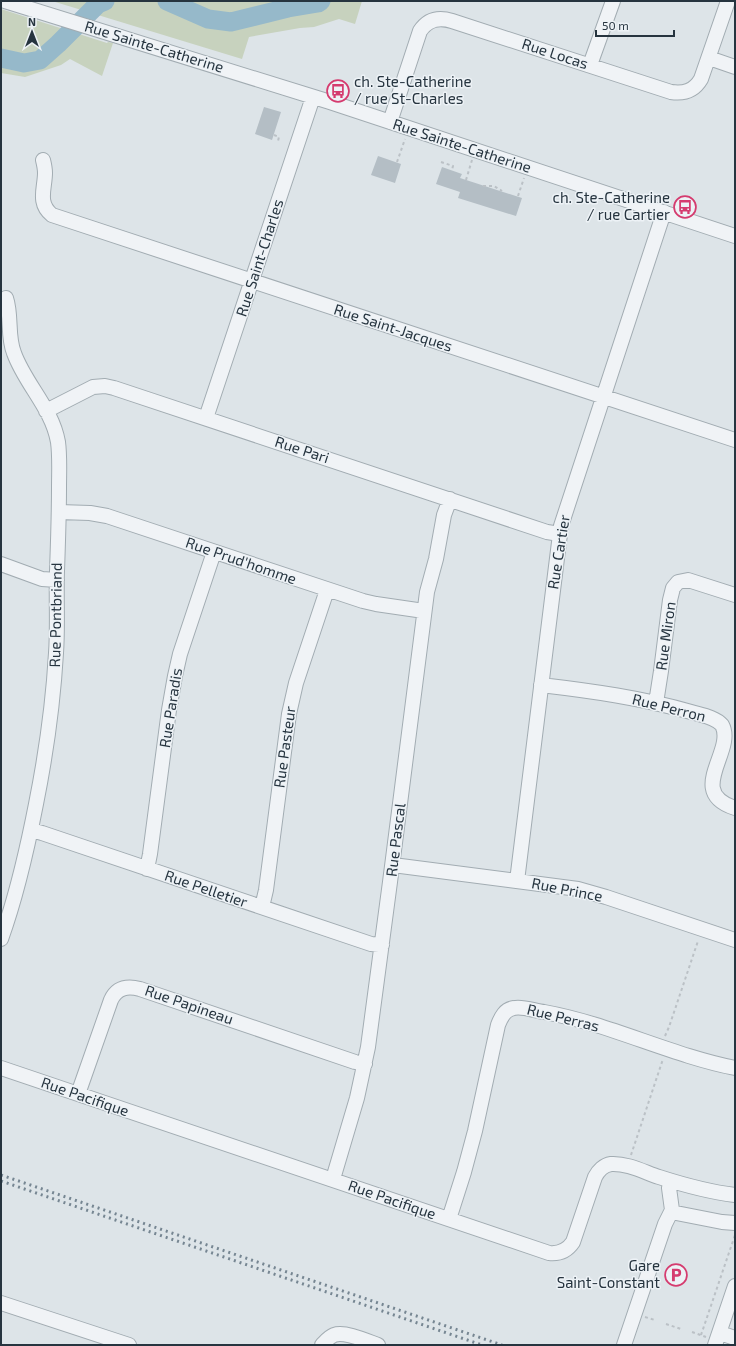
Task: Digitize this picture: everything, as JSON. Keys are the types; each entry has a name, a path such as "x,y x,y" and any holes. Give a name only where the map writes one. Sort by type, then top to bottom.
{"street":[{"name":"Rue Sainte-Catherine","path":"5,1 314,97 735,236"},
{"path":"590,66 612,1"},
{"name":"Rue Locas","path":"390,122 420,31 426,24 436,19 452,21 678,93 695,87 701,78 728,1"},
{"path":"709,58 735,67"},
{"name":"Rue Saint-Charles","path":"206,418 314,97"},
{"name":"Rue Saint-Jacques","path":"43,160 45,172 42,198 45,207 52,215 735,440"},
{"name":"Rue Cartier","path":"517,881 563,519 664,212"},
{"name":"Rue Pontbriand","path":"1,939 17,889 31,830 47,748 56,652 56,580 59,512 59,450 56,432 14,354 10,341 10,313 6,298"},
{"name":"Rue Pari","path":"46,411 93,387 105,386 114,388 547,532 560,534"},
{"name":"Rue Pascal","path":"333,1179 351,1122 365,1064 393,865 426,592 436,559 444,514 450,499"},
{"name":"Rue Prud'homme","path":"59,512 90,513 107,516 370,603 424,611"},
{"name":"Rue Paradis","path":"147,869 175,676 180,654 214,552"},
{"path":"1,564 42,579 56,580"},
{"name":"Rue Miron","path":"656,703 670,600 676,585 683,581 692,581 735,595"},
{"name":"Rue Pasteur","path":"262,907 266,890 290,709 299,675 327,590"},
{"name":"Rue Perron","path":"541,685 607,694 656,703 716,720 726,733 726,742 714,790 718,799 735,808"},
{"name":"Rue Pelletier","path":"31,830 371,944 382,945"},
{"name":"Rue Prince","path":"393,865 563,886 591,892 735,940"},
{"name":"Rue Papineau","path":"78,1094 111,1000 120,990 129,987 140,989 355,1062 365,1064"},
{"name":"Rue Perras","path":"449,1220 475,1131 498,1025 502,1015 509,1010 517,1008 567,1017 696,1058 735,1068"},
{"name":"Rue Pacifique","path":"1,1068 549,1253 558,1253 567,1249 573,1242 593,1180 598,1171 611,1164 626,1166 671,1181 714,1192 735,1195"},
{"path":"624,1345 665,1224 671,1212 672,1207 669,1188 671,1181"},
{"path":"671,1212 722,1222 735,1223"},
{"path":"735,1286 715,1339 735,1338"},
{"path":"1,1303 128,1345"},
{"path":"322,1345 330,1336 335,1334 344,1334 378,1345"}],"path":[{"path":"274,135 279,137 278,141"},
{"path":"398,162 406,135"},
{"path":"466,180 473,158"},
{"path":"441,162 453,166 452,170"},
{"path":"518,196 525,175"},
{"path":"483,186 494,186 502,191"},
{"path":"663,1041 700,936"},
{"path":"629,1160 663,1063 663,1056"},
{"path":"701,1335 735,1234"},
{"path":"641,1316 655,1320"},
{"path":"666,1324 681,1329"},
{"path":"692,1332 715,1339"}],"green space":[{"path":"52,1 362,1 355,24 339,19 314,27 249,37 242,59"},
{"path":"1,9 107,43 113,43 102,76 70,59 61,65 25,77 1,73"}],"building":[{"path":"264,107 281,112 272,140 255,134"},
{"path":"378,156 401,164 395,183 371,175"},
{"path":"442,167 462,174 460,178 522,198 516,216 458,198 460,192 436,184"}],"waterway":[{"path":"1,58 24,63 40,60 98,4 105,1"},
{"path":"167,1 208,19 231,22 288,8 318,3 321,1"}],"railway":[{"path":"1,1175 502,1345"},
{"path":"1,1181 482,1345"}],"place":[{"name":"ch. Ste-Catherine / rue St-Charles","path":"338,91"},
{"name":"ch. Ste-Catherine / rue Cartier","path":"685,207"},
{"name":"Gare Saint-Constant","path":"676,1275"}]}
